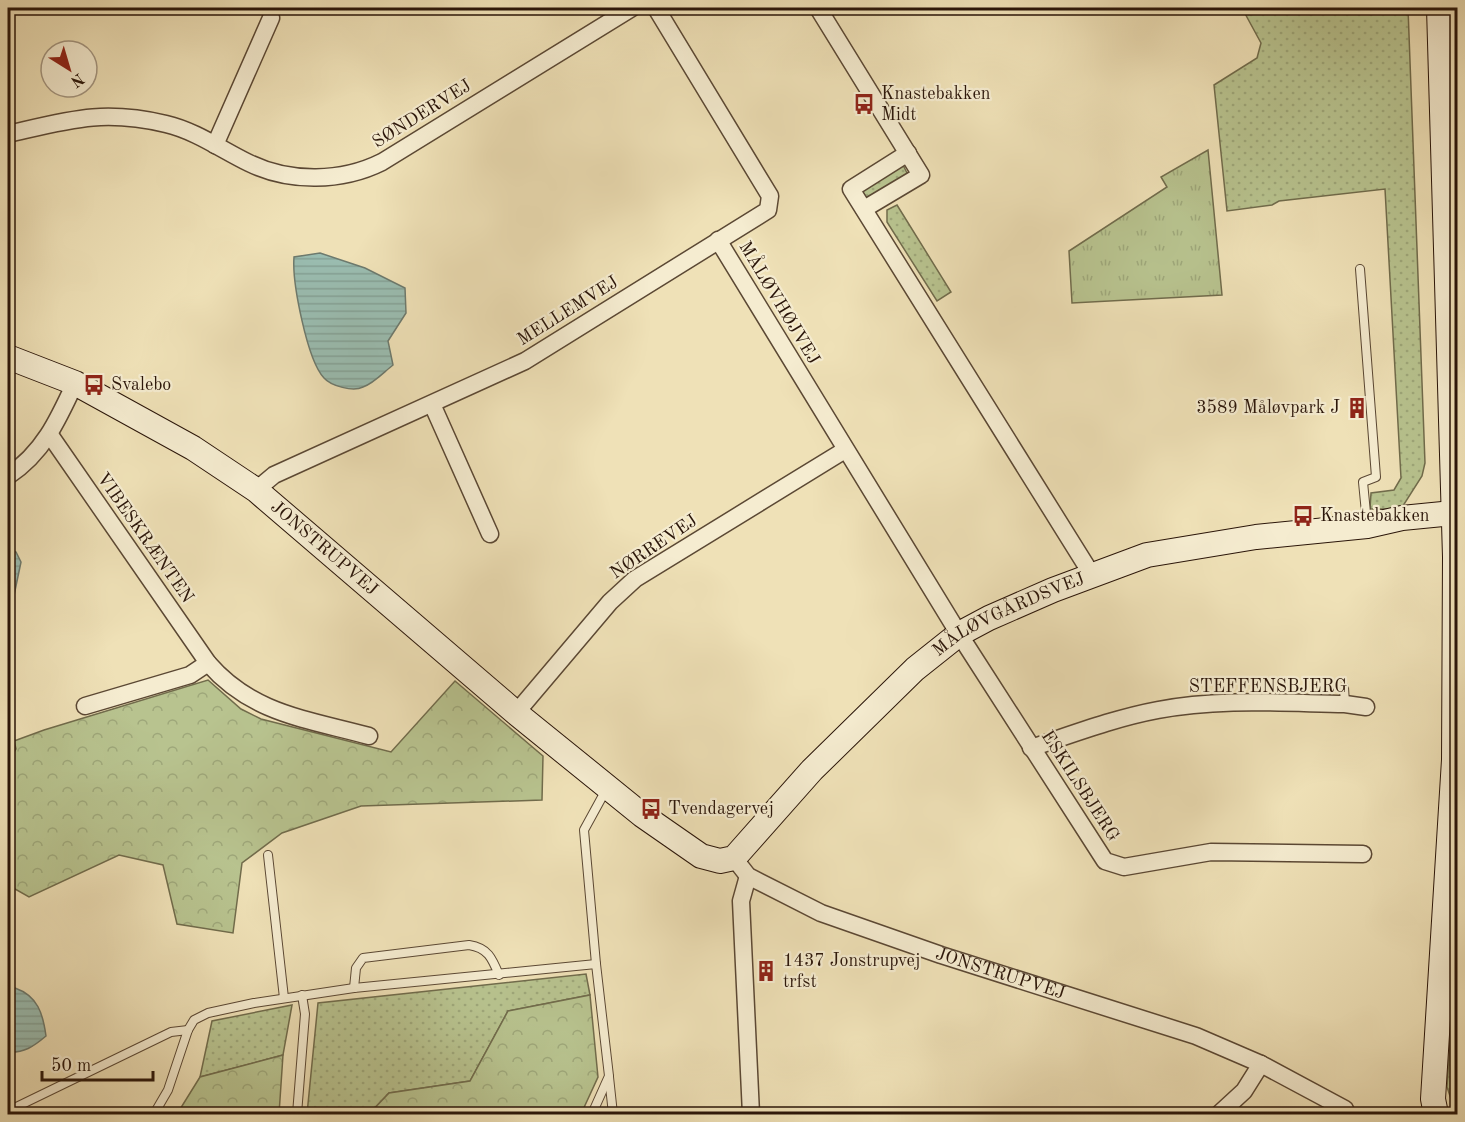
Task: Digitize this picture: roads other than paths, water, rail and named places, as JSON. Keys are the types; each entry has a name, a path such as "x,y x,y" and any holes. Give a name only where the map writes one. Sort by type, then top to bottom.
{"street":[{"name":"SØNDERVEJ","path":"8,134 89,116 111,115 169,125 259,167 303,178 353,173 372,167 632,8"},
{"name":"MÅLØVHØJVEJ","path":"656,8 770,196 768,210 718,240 959,634"},
{"path":"818,8 921,175 864,209"},
{"path":"1436,1114 1433,1099 1455,760 1451,146 1439,8"},
{"path":"215,145 271,18"},
{"path":"908,153 851,189 1092,575"},
{"name":"MELLEMVEJ","path":"256,490 274,475 525,361 718,240"},
{"name":"JONSTRUPVEJ","path":"8,357 75,383 194,448 256,490 516,713 608,788 701,856 741,867 832,916 941,955 1196,1036 1261,1064 1345,1109"},
{"path":"8,476 27,461 50,435 75,383"},
{"path":"432,404 490,534"},
{"name":"VIBESKRÆNTEN","path":"50,435 208,663 225,682 246,698 268,708 369,736"},
{"name":"NØRREVEJ","path":"516,713 610,602 635,579 845,450"},
{"name":"MÅLØVGÅRDSVEJ","path":"741,867 812,770 932,653 959,634 988,618 1147,555 1190,547 1367,526 1403,531 1454,521"},
{"name":"ESKILSBJERG","path":"959,634 1105,861 1124,867 1211,852 1364,854"},
{"path":"85,706 190,675 208,663"},
{"name":"STEFFENSBJERG","path":"1031,748 1105,723 1168,708 1200,704 1345,696 1366,707"},
{"path":"741,867 751,1114"},
{"path":"1219,1114 1244,1091 1261,1064"}],"lane":[{"path":"1360,269 1376,477 1363,482 1367,526"},
{"path":"608,788 584,830 613,1114"},
{"path":"268,855 284,998"},
{"path":"354,988 356,968 363,958 469,945 480,946 488,952 499,975"},
{"path":"154,1114 168,1090 188,1030 194,1020 208,1013 284,998 354,988 596,964"},
{"path":"297,1114 305,1014 302,995"},
{"path":"8,1111 171,1032 188,1030"},
{"path":"592,1114 609,1076"}],"water":[{"path":"320,253 365,268 405,288 406,313 388,341 393,365 371,383 359,388 342,387 324,378 312,355 307,338 295,284 294,257"},
{"path":"8,547 16,552 21,562 8,624"},
{"path":"15,988 23,991 38,1007 46,1036 28,1048 8,1052 8,991"}],"place":[{"name":"Knastebakken Midt","path":"864,104"},
{"name":"Svalebo","path":"94,385"},
{"name":"3589 Måløvpark J","path":"1357,408"},
{"name":"Knastebakken","path":"1303,516"},
{"name":"Tvendagervej","path":"651,809"},
{"name":"1437 Jonstrupvej trfst","path":"766,971"}]}
